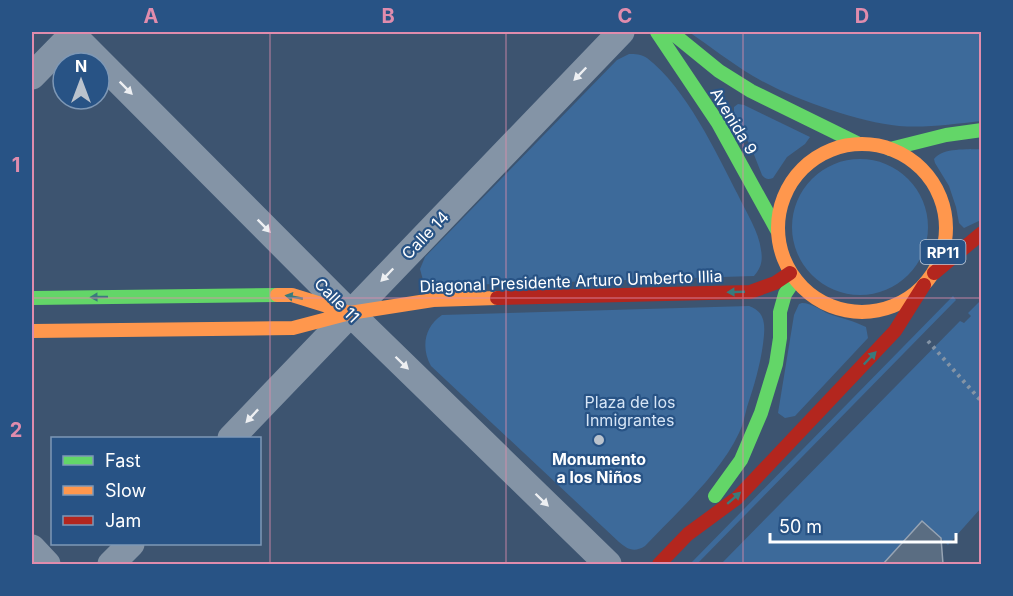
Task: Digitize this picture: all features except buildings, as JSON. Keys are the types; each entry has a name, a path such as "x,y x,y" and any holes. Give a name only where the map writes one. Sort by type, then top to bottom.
{"main road":[{"name":"Avenida 9","path":"657,32 718,123 777,230"},
{"name":"Avenida 9","path":"671,32 737,83 859,144"},
{"name":"RP11","path":"890,149 946,135 981,130"},
{"name":"RP11","path":"928,280 942,254 947,231 942,201 936,187 917,164 890,149 859,144 834,148 810,161 792,180 781,204 777,230 781,253 793,276 809,294 821,302 841,309 876,311 902,302 928,280 981,233"},
{"name":"Diagonal Presidente Arturo Umberto Illia","path":"32,331 292,328 350,313 433,300 750,292 793,276"},
{"path":"659,564 688,534 741,460 751,441 771,386 780,339 780,312 793,276"},
{"path":"688,534 736,498 895,332 928,280"},
{"name":"Diagonal Presidente Arturo Umberto Illia","path":"32,298 292,295 350,313"}],"street":[{"name":"Calle 11","path":"72,32 350,313 608,564"},
{"path":"32,76 72,32"},
{"name":"Calle 14","path":"232,437 621,32"},
{"path":"111,564 129,545"},
{"path":"32,548 47,564"}],"path":[{"path":"928,341 981,402"}],"green space":[{"path":"689,32 981,32 981,121 930,126 899,126 844,114 768,84 737,66"},
{"path":"629,54 638,54 647,58 675,86 710,141 758,236 762,261 754,276 432,286 423,280 420,269 425,257 617,60"},
{"path":"738,104 810,137 805,144 787,157 773,178 767,179 762,175 751,147 734,116 734,107"},
{"path":"981,149 981,220 964,228 959,223 949,186 934,159 949,151"},
{"path":"860,159 886,165 908,179 922,201 928,227 922,253 908,275 886,289 860,295 834,289 812,275 798,253 792,227 798,201 812,179 834,165"},
{"path":"953,296 956,300 697,564 690,564"},
{"path":"981,300 981,508 948,545 922,521 883,564 721,564 960,321 964,323 971,316 968,313"},
{"path":"799,304 813,305 829,314 866,327 868,338 795,416 785,418 778,413 794,315"},
{"name":"Plaza de los Inmigrantes","path":"749,306 762,316 764,332 762,352 739,433 721,463 696,493 645,546 634,550 619,542 431,366 425,345 431,326 442,315"}],"traffic: fast":[{"path":"657,32 718,123 777,230"},
{"path":"671,32 719,71 751,91 859,144"},
{"path":"890,149 946,135 982,130"},
{"path":"715,496 741,460 761,413 776,364 780,338 780,312 785,294 795,279"},
{"path":"32,298 277,295"}],"traffic: slow":[{"path":"862,144 878,145 894,150 922,168 940,196 945,212 946,228 945,244 940,260 922,288 894,306 878,311 862,312 846,311 830,306 802,288 784,260 779,244 778,228 779,212 784,196 802,168 830,150 846,145 862,144"},
{"path":"277,295 292,295 350,313"},
{"path":"32,331 293,328 350,313 433,300 497,298"}],"traffic: jam":[{"path":"934,273 982,233"},
{"path":"497,298 750,292 775,283 790,273"},
{"path":"659,564 688,534 737,498 895,331 924,285"}],"place":[{"name":"Monumento a los Niños","path":"599,440"}]}
